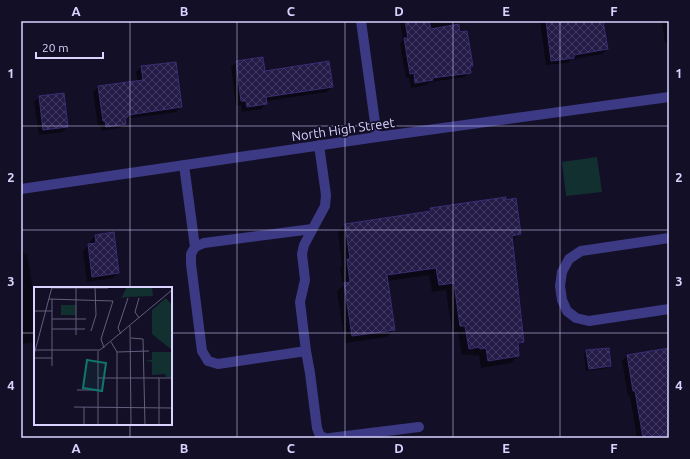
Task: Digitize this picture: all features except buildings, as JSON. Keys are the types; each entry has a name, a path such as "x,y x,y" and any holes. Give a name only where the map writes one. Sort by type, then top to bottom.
{"street":[{"path":"361,21 377,137"},
{"name":"North High Street","path":"21,189 319,145 669,97"},
{"path":"319,145 326,195 324,206 304,245 302,254 305,280 300,302 317,428 320,436 325,438"},
{"path":"184,165 195,247"},
{"path":"306,351 218,364 208,361 202,351 191,254 195,247 204,243 312,229"},
{"path":"669,238 581,250 569,259 562,272 560,286 562,300 567,311 576,318 589,321 669,309"},
{"path":"330,438 419,427"}],"green space":[{"path":"597,157 602,192 566,196 562,162"}]}
